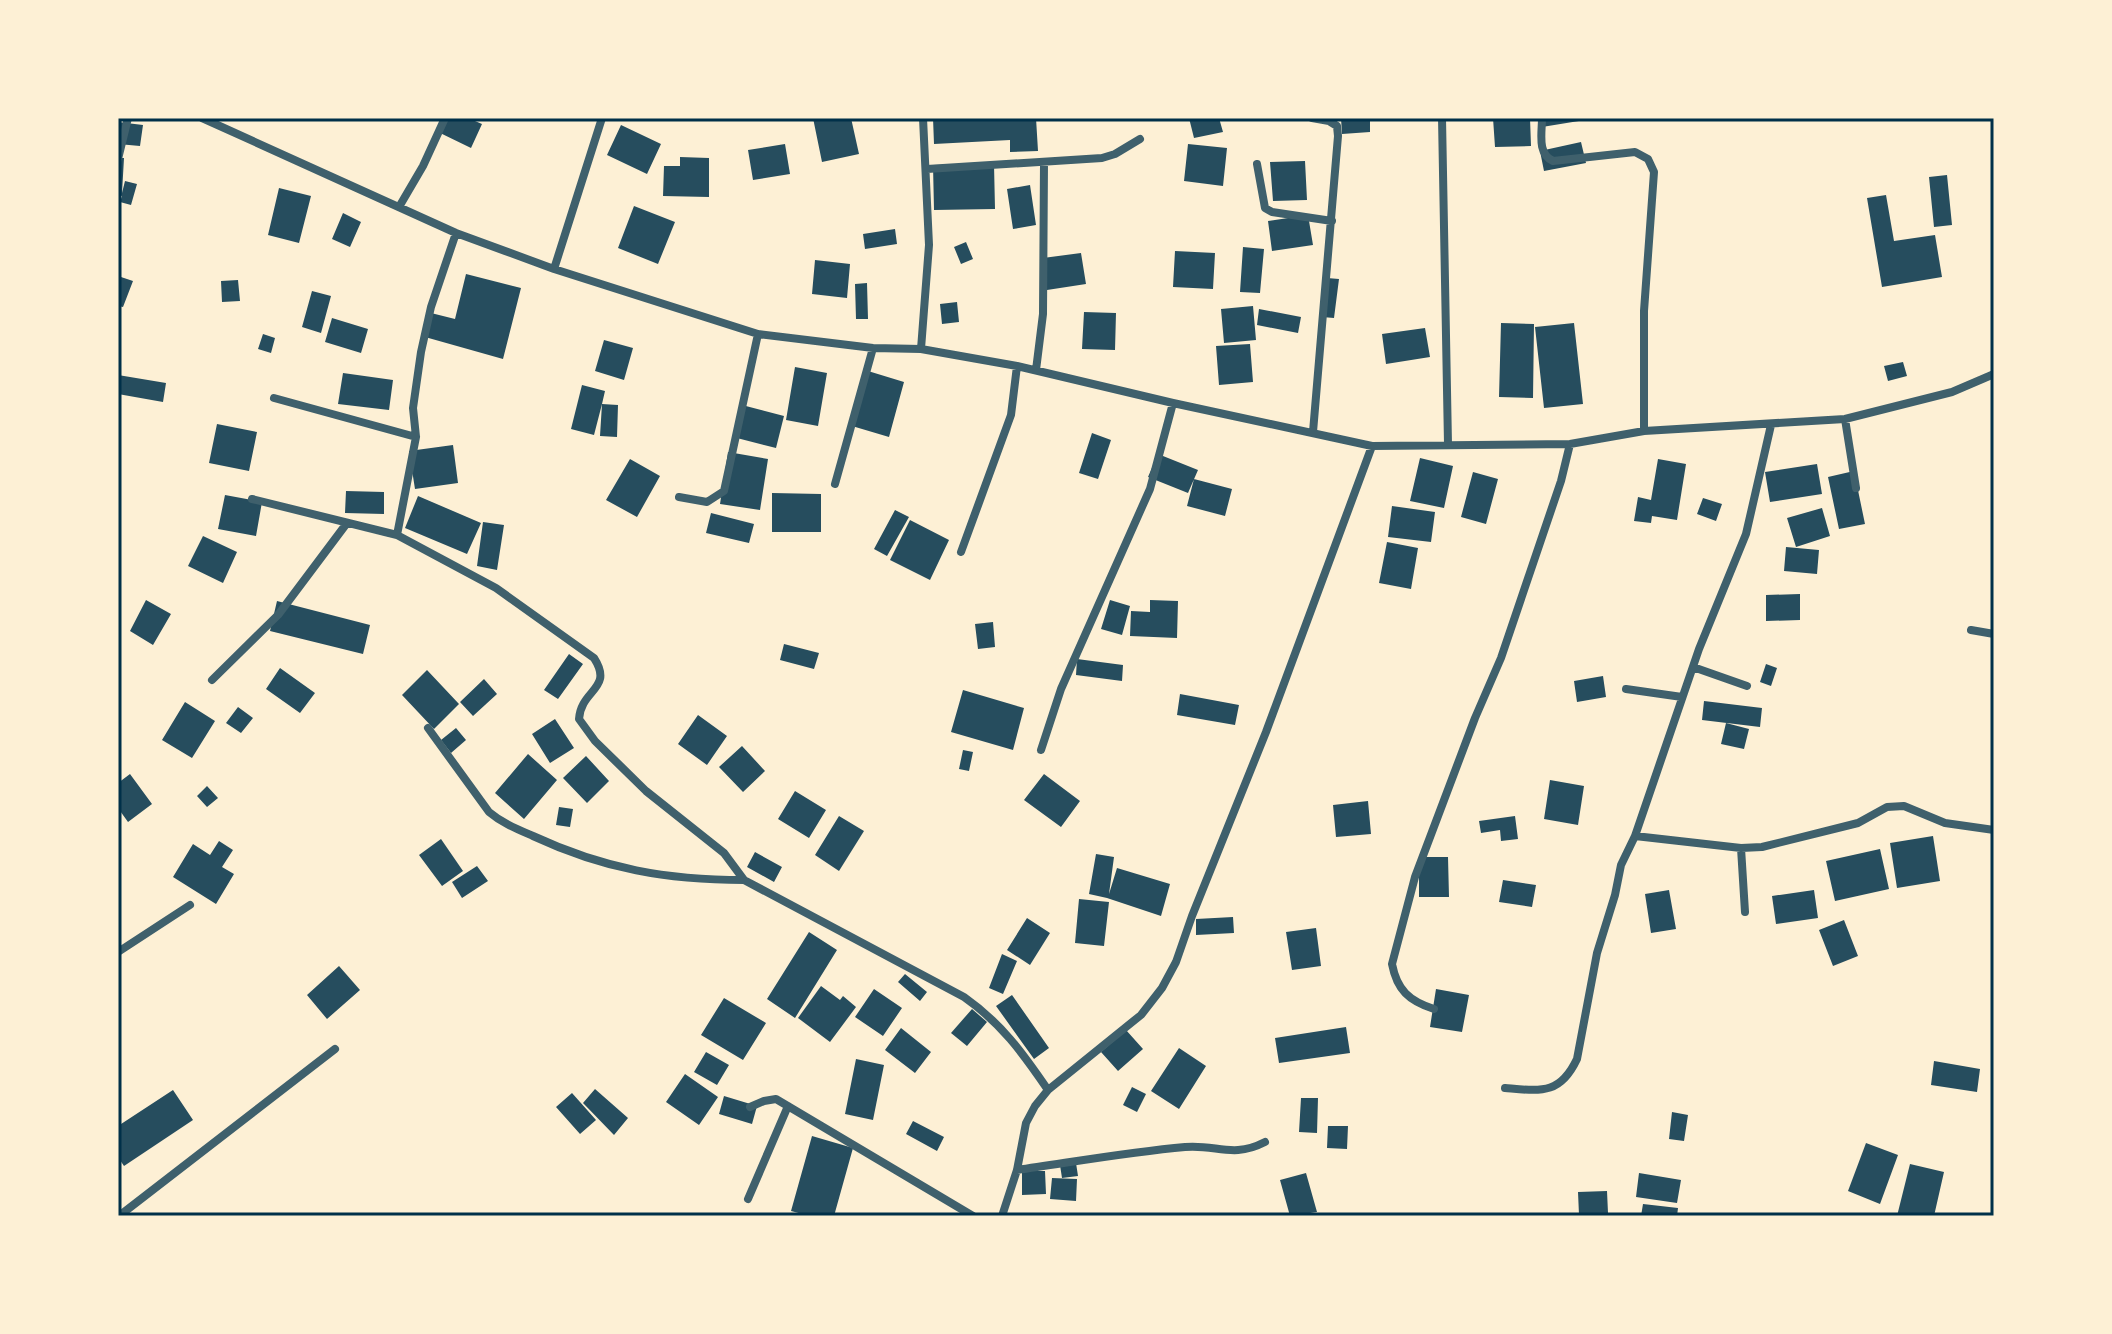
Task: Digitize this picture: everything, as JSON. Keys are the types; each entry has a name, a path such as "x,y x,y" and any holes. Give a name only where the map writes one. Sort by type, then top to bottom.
{"street":[{"path":"118,159 128,118"},
{"path":"202,118 226,122 456,233 554,269 758,334 873,348 921,349 1017,366 1372,446 1570,444 1644,431 1845,419 1952,392 1994,374"},
{"path":"399,207 423,166 445,118"},
{"path":"554,269 602,118"},
{"path":"921,349 929,245 923,118"},
{"path":"1312,118 1337,126 1332,221 1313,432"},
{"path":"1442,118 1448,444"},
{"path":"1542,118 1542,152 1545,158 1553,161 1635,152 1648,159 1654,172 1644,311 1644,431"},
{"path":"927,169 1102,158 1140,139"},
{"path":"1036,370 1043,314 1044,163"},
{"path":"1257,164 1265,208 1272,212 1332,221"},
{"path":"397,535 416,437 413,408 421,352 431,307 456,233"},
{"path":"679,497 707,502 724,491 758,334"},
{"path":"835,484 873,348"},
{"path":"961,552 1011,415 1017,366"},
{"path":"274,398 416,437"},
{"path":"1041,750 1061,689 1150,489 1173,403"},
{"path":"1845,419 1856,488"},
{"path":"1505,1088 1540,1091 1558,1085 1570,1074 1577,1059 1597,953 1621,865 1635,836 1693,667 1746,534 1771,425"},
{"path":"1434,1009 1408,998 1394,977 1392,964 1415,877 1501,658 1561,481 1570,444"},
{"path":"1002,1216 1017,1170 1026,1123 1048,1090 1141,1015 1162,988 1176,962 1266,732 1372,446"},
{"path":"252,499 397,535 496,588 594,658 602,670 602,680 582,704 579,719 595,741 646,791 724,853 744,880 964,997 990,1015 1013,1040 1048,1090"},
{"path":"212,680 278,615 347,523"},
{"path":"1971,630 1994,634"},
{"path":"1693,667 1747,686"},
{"path":"1626,689 1682,697"},
{"path":"428,728 489,812 499,821 566,852 629,871 706,880 744,880"},
{"path":"1635,836 1741,848 1783,844 1858,823 1887,807 1896,806 1921,811 1945,823 1994,830"},
{"path":"1741,848 1745,912"},
{"path":"118,952 190,905"},
{"path":"119,1216 335,1049"},
{"path":"750,1107 776,1099 973,1216"},
{"path":"748,1199 788,1106"},
{"path":"1017,1170 1188,1147 1232,1152 1265,1142"}],"building":[{"path":"442,118 468,118 482,124 471,148 436,131"},
{"path":"813,118 851,118 859,154 822,162"},
{"path":"933,118 1036,118 1038,151 1010,152 1010,140 934,144"},
{"path":"1189,118 1219,118 1223,132 1194,138"},
{"path":"1341,118 1370,118 1370,132 1342,134"},
{"path":"1493,118 1530,118 1531,146 1495,147"},
{"path":"1540,118 1585,118 1585,120 1542,127"},
{"path":"118,122 143,125 140,146 118,144"},
{"path":"621,125 661,144 647,174 607,155"},
{"path":"1581,142 1586,163 1544,171 1540,151"},
{"path":"785,144 790,174 753,180 748,150"},
{"path":"1188,144 1227,148 1223,186 1184,181"},
{"path":"680,157 709,158 709,197 663,196 664,166 680,166"},
{"path":"118,158 124,158 122,193 125,181 137,184 131,205 120,202 122,196 118,195"},
{"path":"1305,161 1307,200 1273,201 1270,162"},
{"path":"994,164 995,209 934,210 933,165"},
{"path":"1947,175 1952,225 1934,227 1929,177"},
{"path":"1030,185 1036,225 1013,229 1007,189"},
{"path":"279,188 311,196 299,243 268,235"},
{"path":"1886,195 1894,241 1935,235 1942,277 1882,287 1867,198"},
{"path":"634,206 675,222 658,264 618,248"},
{"path":"343,213 361,222 350,247 332,239"},
{"path":"1308,215 1313,245 1272,251 1268,221"},
{"path":"895,229 897,244 865,249 863,234"},
{"path":"966,242 973,259 961,264 954,247"},
{"path":"1243,247 1264,249 1260,293 1240,292"},
{"path":"1175,251 1215,253 1213,289 1173,287"},
{"path":"1081,253 1086,284 1047,290 1043,258"},
{"path":"815,260 850,264 847,298 812,294"},
{"path":"466,274 521,288 503,359 425,337 431,313 455,319"},
{"path":"118,276 133,281 123,307 118,306"},
{"path":"1327,278 1339,279 1334,318 1322,317"},
{"path":"238,280 240,301 222,302 221,281"},
{"path":"867,283 868,319 856,319 855,284"},
{"path":"312,291 331,296 321,333 302,327"},
{"path":"957,302 959,322 942,324 940,304"},
{"path":"1253,306 1256,340 1224,343 1221,309"},
{"path":"1259,309 1301,317 1298,333 1257,325"},
{"path":"1084,312 1116,313 1115,350 1082,349"},
{"path":"332,318 368,329 361,353 325,342"},
{"path":"1501,323 1534,324 1533,398 1499,397"},
{"path":"1574,323 1583,404 1544,408 1535,327"},
{"path":"1425,328 1430,357 1386,364 1382,334"},
{"path":"263,334 275,338 271,353 258,349"},
{"path":"604,340 633,348 624,380 595,371"},
{"path":"1250,344 1253,382 1219,385 1216,346"},
{"path":"1903,362 1907,376 1888,381 1884,366"},
{"path":"795,367 827,373 818,426 786,420"},
{"path":"868,371 904,382 889,437 852,426"},
{"path":"343,373 393,380 389,410 338,404"},
{"path":"118,375 166,383 163,402 118,394"},
{"path":"582,385 605,391 594,435 571,429"},
{"path":"602,404 618,405 617,437 600,436"},
{"path":"742,405 784,416 776,448 733,437"},
{"path":"217,424 257,432 249,471 209,463"},
{"path":"1092,433 1111,440 1098,479 1079,473"},
{"path":"453,445 458,483 415,489 409,451"},
{"path":"728,452 768,459 760,510 720,504"},
{"path":"1158,454 1198,470 1188,493 1148,477"},
{"path":"1420,458 1453,466 1444,508 1410,501"},
{"path":"630,459 660,476 637,517 606,500"},
{"path":"1658,459 1686,464 1677,520 1652,516 1651,523 1634,521 1638,497 1651,500"},
{"path":"1817,464 1822,494 1770,502 1765,472"},
{"path":"1854,471 1865,524 1839,529 1828,477"},
{"path":"1473,472 1498,479 1486,524 1461,517"},
{"path":"1194,479 1232,489 1225,516 1187,506"},
{"path":"346,491 384,492 384,514 345,513"},
{"path":"772,493 821,494 821,532 772,532"},
{"path":"225,495 262,502 256,536 218,529"},
{"path":"418,496 481,523 467,554 405,528"},
{"path":"1703,498 1722,504 1716,521 1697,514"},
{"path":"1392,506 1435,512 1431,542 1388,537"},
{"path":"1822,508 1830,536 1796,547 1787,518"},
{"path":"895,510 909,517 887,556 874,549"},
{"path":"711,513 754,524 749,543 706,533"},
{"path":"910,520 949,540 930,580 890,560"},
{"path":"483,522 504,525 497,570 477,566"},
{"path":"203,536 237,552 223,583 188,566"},
{"path":"1387,542 1418,548 1411,589 1379,583"},
{"path":"1786,547 1819,550 1817,574 1784,571"},
{"path":"1800,594 1800,620 1766,621 1766,595"},
{"path":"146,600 171,614 153,645 130,631"},
{"path":"1110,600 1130,606 1122,635 1101,629"},
{"path":"1150,600 1178,601 1177,638 1130,636 1131,611 1150,612"},
{"path":"277,601 370,625 363,654 270,631"},
{"path":"993,622 995,647 978,649 975,624"},
{"path":"784,644 819,653 814,669 780,660"},
{"path":"569,654 583,664 558,699 544,690"},
{"path":"1077,659 1123,665 1122,681 1076,675"},
{"path":"1766,664 1777,668 1771,686 1760,682"},
{"path":"280,668 315,693 300,713 266,689"},
{"path":"427,670 459,704 434,729 402,695"},
{"path":"1603,676 1606,697 1577,702 1574,681"},
{"path":"484,679 497,694 473,716 460,702"},
{"path":"963,690 1024,708 1013,750 951,732"},
{"path":"1180,694 1239,705 1235,725 1177,715"},
{"path":"1704,701 1762,708 1760,727 1702,720"},
{"path":"185,702 215,721 192,758 162,740"},
{"path":"238,707 253,718 241,733 226,723"},
{"path":"698,715 727,736 707,765 678,744"},
{"path":"555,719 574,748 550,763 532,734"},
{"path":"1726,723 1749,729 1744,749 1721,744"},
{"path":"456,728 466,740 451,753 441,740"},
{"path":"742,746 765,771 743,792 719,767"},
{"path":"963,750 973,752 969,771 959,769"},
{"path":"528,754 557,780 524,819 495,793"},
{"path":"586,756 609,781 587,803 563,778"},
{"path":"130,774 152,804 128,822 118,808 118,783"},
{"path":"1044,774 1080,801 1061,827 1024,800"},
{"path":"1550,780 1584,786 1578,825 1544,819"},
{"path":"207,786 218,798 207,807 197,796"},
{"path":"795,791 826,810 809,838 778,819"},
{"path":"1368,801 1371,834 1336,837 1333,805"},
{"path":"559,807 573,809 570,827 556,825"},
{"path":"839,816 864,831 839,871 815,855"},
{"path":"1515,816 1518,839 1501,841 1500,830 1481,833 1479,821"},
{"path":"1933,836 1940,881 1897,888 1890,843"},
{"path":"441,839 463,871 442,886 419,855"},
{"path":"219,841 233,850 222,867 234,874 216,904 173,877 193,844 210,855"},
{"path":"1880,849 1889,889 1835,901 1826,861"},
{"path":"755,852 782,867 774,882 747,867"},
{"path":"1096,854 1114,857 1109,894 1117,868 1170,884 1161,916 1089,894"},
{"path":"1419,857 1448,857 1449,897 1419,897"},
{"path":"477,866 488,881 462,898 452,882"},
{"path":"1503,880 1536,885 1532,907 1499,902"},
{"path":"1669,890 1676,929 1651,933 1645,894"},
{"path":"1814,890 1818,918 1776,924 1772,896"},
{"path":"1079,899 1109,902 1104,946 1075,943"},
{"path":"1233,917 1234,933 1196,935 1196,919"},
{"path":"1027,918 1050,933 1030,965 1007,950"},
{"path":"1844,920 1858,956 1833,966 1819,930"},
{"path":"1316,928 1321,966 1292,970 1286,932"},
{"path":"809,932 837,950 795,1018 767,999"},
{"path":"1002,954 1017,961 1003,994 989,988"},
{"path":"339,966 360,990 327,1019 307,995"},
{"path":"905,974 927,992 920,1001 898,982"},
{"path":"821,986 840,1000 843,996 856,1007 830,1042 798,1018"},
{"path":"874,989 902,1008 883,1036 855,1017"},
{"path":"1436,989 1469,995 1462,1032 1430,1027"},
{"path":"1012,995 1049,1048 1034,1059 996,1006"},
{"path":"724,998 766,1023 743,1060 701,1035"},
{"path":"972,1009 987,1022 967,1046 951,1033"},
{"path":"1346,1027 1350,1053 1279,1063 1275,1038"},
{"path":"901,1028 931,1052 915,1073 885,1050"},
{"path":"1126,1030 1143,1049 1118,1071 1101,1052"},
{"path":"1179,1048 1206,1066 1179,1109 1151,1091"},
{"path":"706,1052 729,1065 717,1085 694,1072"},
{"path":"856,1059 884,1065 873,1120 845,1114"},
{"path":"1934,1061 1980,1069 1977,1092 1931,1085"},
{"path":"685,1074 718,1097 699,1125 666,1102"},
{"path":"1132,1087 1146,1094 1137,1112 1123,1105"},
{"path":"595,1089 628,1118 614,1135 583,1103"},
{"path":"173,1090 193,1120 124,1166 118,1157 118,1126"},
{"path":"572,1093 596,1120 580,1134 556,1107"},
{"path":"724,1096 757,1106 752,1124 719,1114"},
{"path":"1301,1098 1318,1098 1317,1133 1299,1132"},
{"path":"1672,1112 1688,1115 1684,1141 1669,1139"},
{"path":"913,1121 944,1137 937,1151 906,1134"},
{"path":"1328,1126 1348,1126 1347,1149 1327,1148"},
{"path":"812,1136 853,1148 834,1216 810,1216 791,1211"},
{"path":"1866,1143 1898,1155 1880,1204 1848,1191"},
{"path":"1076,1163 1078,1176 1062,1178 1060,1165"},
{"path":"1910,1164 1944,1172 1934,1216 1897,1216"},
{"path":"1022,1171 1045,1171 1046,1194 1022,1195"},
{"path":"1306,1173 1317,1212 1290,1216 1280,1180"},
{"path":"1639,1173 1681,1180 1677,1203 1636,1197"},
{"path":"1052,1178 1077,1179 1076,1201 1050,1199"},
{"path":"1607,1191 1608,1213 1579,1215 1578,1192"},
{"path":"1643,1204 1678,1208 1677,1216 1641,1216"}]}
